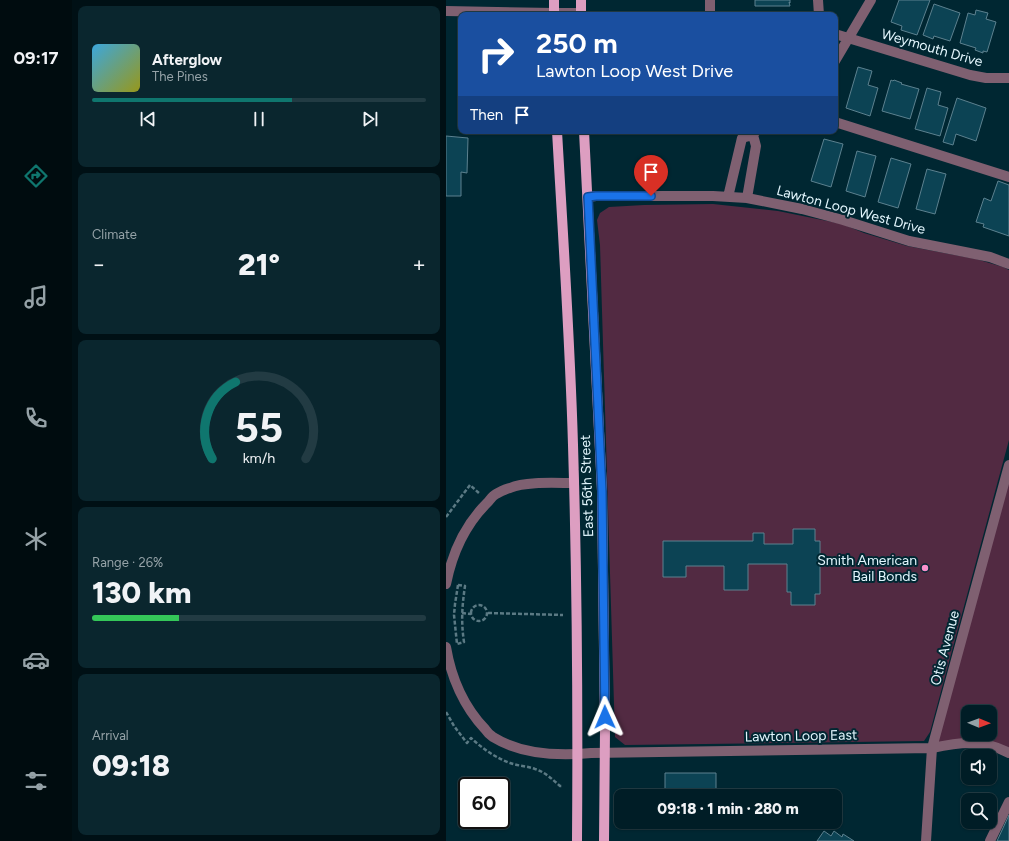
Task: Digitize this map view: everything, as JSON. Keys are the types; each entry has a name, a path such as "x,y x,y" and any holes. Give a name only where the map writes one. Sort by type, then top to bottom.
{"main road":[{"path":"554,0 554,12"},
{"path":"580,0 581,12"},
{"name":"East 56th Street","path":"557,134 571,383 574,483 576,577 577,841"},
{"name":"East 56th Street","path":"584,134 602,491 604,572 604,841"}],"street":[{"path":"710,0 710,12"},
{"path":"818,0 818,12"},
{"path":"838,56 871,0"},
{"path":"446,11 482,12"},
{"name":"Weymouth Drive","path":"838,35 970,75 986,78 1009,78"},
{"path":"838,123 1009,177"},
{"path":"728,197 742,138 752,134"},
{"path":"746,198 756,146 755,134"},
{"name":"Lawton Loop West Drive","path":"588,197 746,198 802,209 843,220 909,241 990,257 1009,264"},
{"name":"Otis Avenue","path":"926,841 932,748 1009,465"},
{"path":"446,584 454,554 466,530 480,510 495,494 511,487 526,484 574,483"},
{"name":"Lawton Loop East","path":"446,647 452,672 461,694 477,721 492,737 511,746 530,752 577,755 591,753 932,748 956,743 977,743 989,745 1009,753"},
{"path":"990,841 1009,802"}],"path":[{"path":"446,517 470,485 481,494"},
{"path":"456,594 454,615 457,644 464,642 462,613 465,586 458,585"},
{"path":"479,605 487,609 488,613 486,618 479,622 475,621 471,614 472,609 479,605"},
{"path":"462,613 471,614"},
{"path":"488,613 563,615"},
{"path":"446,712 454,726 467,743 472,738 498,758 535,769 547,775 560,786 563,786"}],"shaded area":[{"path":"713,204 778,211 842,224 864,233 907,246 976,259 1009,270 1009,440 930,732 924,741 625,745 615,737 600,245 597,220 600,213 609,207"},
{"path":"1009,465 1009,753 989,745 932,748"}],"building":[{"path":"755,0 790,0 790,6 755,6"},
{"path":"899,0 930,0 917,35 901,30 902,26 891,22"},
{"path":"934,4 960,13 950,41 934,36 933,39 923,35"},
{"path":"976,10 988,13 986,19 996,22 987,52 983,51 983,53 975,50 976,48 960,43 968,13 975,15"},
{"path":"858,67 872,71 868,85 878,88 870,116 846,108"},
{"path":"891,80 919,89 910,119 882,111"},
{"path":"927,88 941,92 938,105 948,108 940,136 915,129"},
{"path":"957,98 986,108 976,141 956,134 953,145 943,142"},
{"path":"446,136 468,138 467,173 461,172 461,196 446,196"},
{"path":"824,139 843,144 831,187 811,181"},
{"path":"857,151 876,156 865,197 846,191"},
{"path":"891,158 911,164 898,208 878,202"},
{"path":"927,169 946,174 935,214 916,209"},
{"path":"998,181 1009,185 1009,236 983,227 984,224 976,222 984,198 991,201"},
{"path":"793,529 815,529 815,541 820,541 820,594 815,594 815,605 791,605 791,592 787,592 787,564 748,564 748,590 724,590 724,566 686,566 686,577 663,577 663,541 753,541 753,533 764,533 764,544 793,544"},
{"path":"665,773 716,773 716,789 665,789"},
{"path":"1009,815 1009,841 997,841"},
{"path":"824,831 831,836 834,831 842,837 843,834 854,841 817,841"}],"place":[{"name":"Smith American Bail Bonds","path":"925,568"}],"route":[{"path":"605,717 602,491 588,197 651,196"}]}
